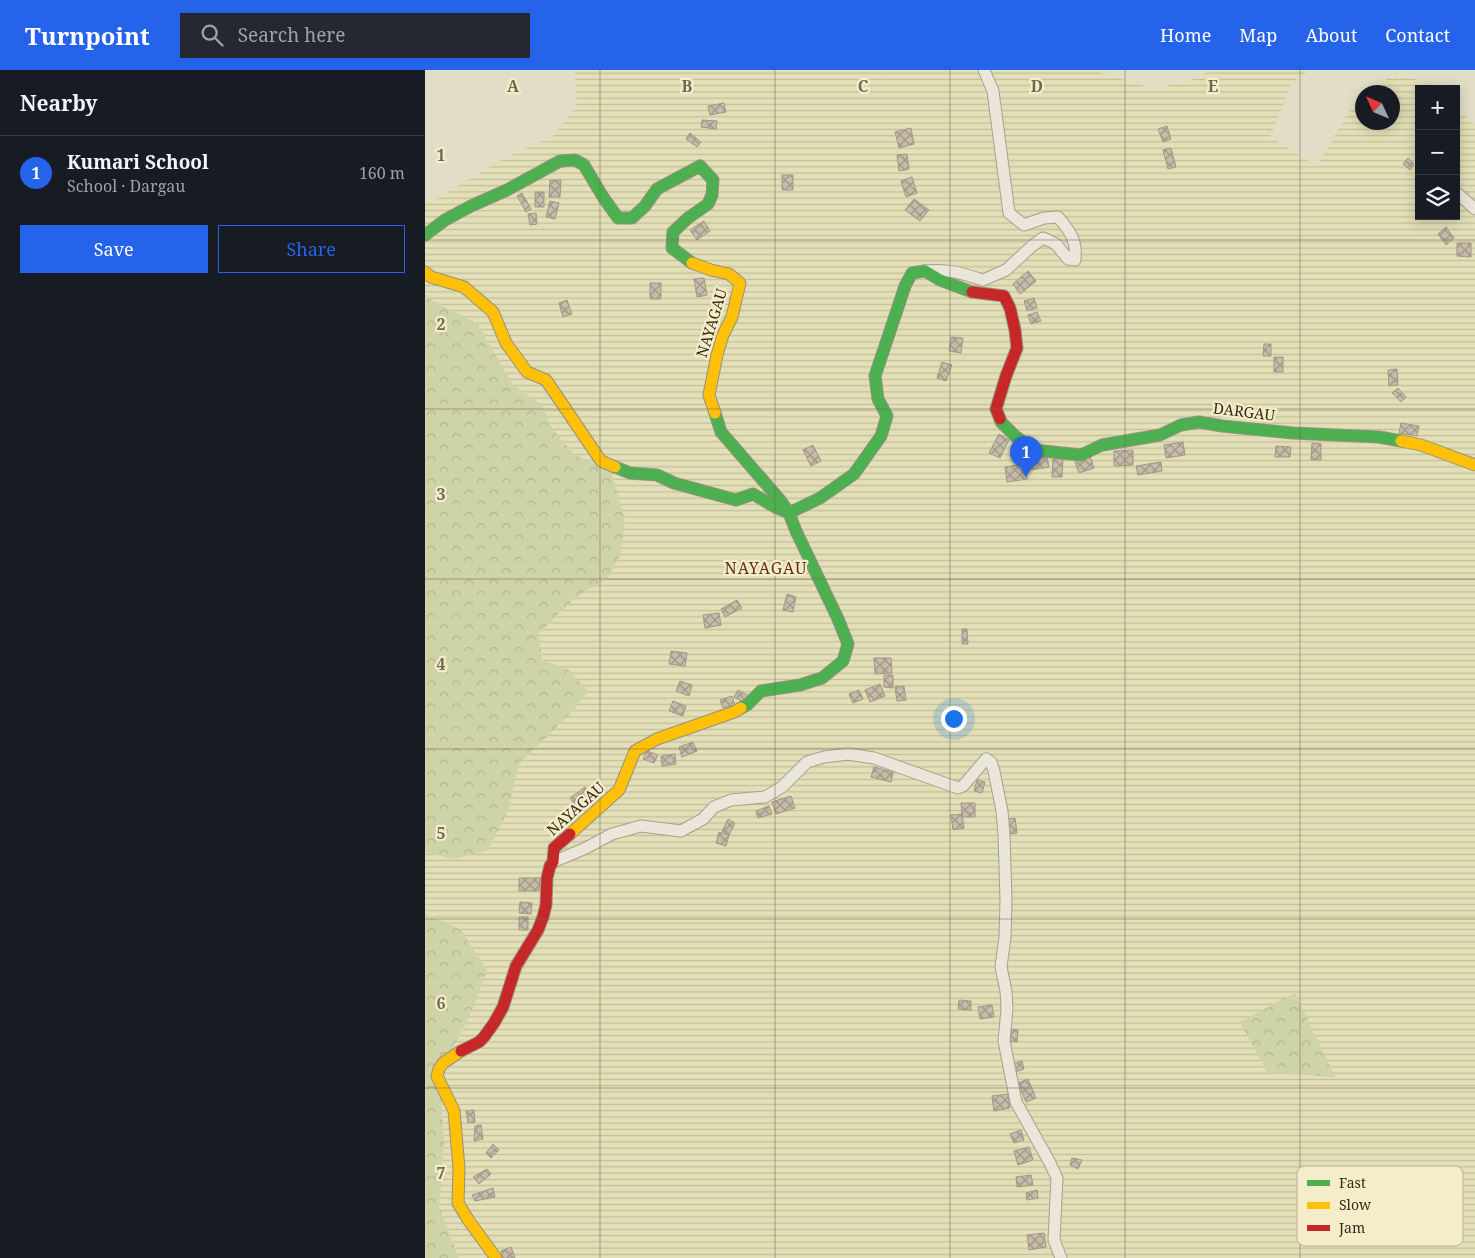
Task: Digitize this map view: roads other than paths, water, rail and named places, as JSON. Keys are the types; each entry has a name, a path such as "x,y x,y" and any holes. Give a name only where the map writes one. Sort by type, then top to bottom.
{"street":[{"path":"425,272 431,277 464,287 493,312 506,343 527,372 546,380 601,461 630,473 657,475 674,483 736,500 753,494 789,513 820,498 854,474 881,436 887,416 878,399 875,376 905,286 913,273 941,270 959,272 983,280 1005,270 1043,238 1056,244 1068,259 1075,260 1076,249 1071,231 1058,217 1044,218 1024,225 1009,213 993,91 984,70"},
{"name":"NAYAGAU","path":"425,235 445,220 507,190 560,161 575,160 584,164 603,197 618,218 632,218 645,206 657,189 700,166 713,180 713,195 706,207 673,232 673,248 691,262 711,270 729,274 740,283 732,317 717,355 709,395 721,432 789,513 795,531 838,618 848,644 843,661 822,678 800,685 761,691 747,704 734,712 657,739 635,751 619,790 554,848 553,862 550,865 546,882 545,912 535,935 518,961 503,1008 484,1037 442,1063 437,1070 437,1076 455,1111 459,1202 469,1221 495,1258"},
{"path":"1460,196 1475,209"},
{"name":"DARGAU","path":"925,271 940,280 969,292 1004,296 1010,308 1017,348 996,409 1001,422 1015,436 1034,450 1081,455 1102,445 1160,435 1181,425 1199,422 1284,432 1379,437 1421,445 1475,465"},
{"path":"553,862 586,848 612,834 641,826 681,831 703,819 714,807 731,800 765,797 782,787 807,762 824,757 848,754 875,758 958,788 963,786 986,759 991,762 1005,835 1005,937 1001,967 1007,1000 1004,1041 1016,1102 1057,1178 1054,1240 1061,1258"}],"place":[{"name":"Kumari School","path":"1026,477"}],"district":[{"name":"NAYAGAU","path":"766,568"}]}
